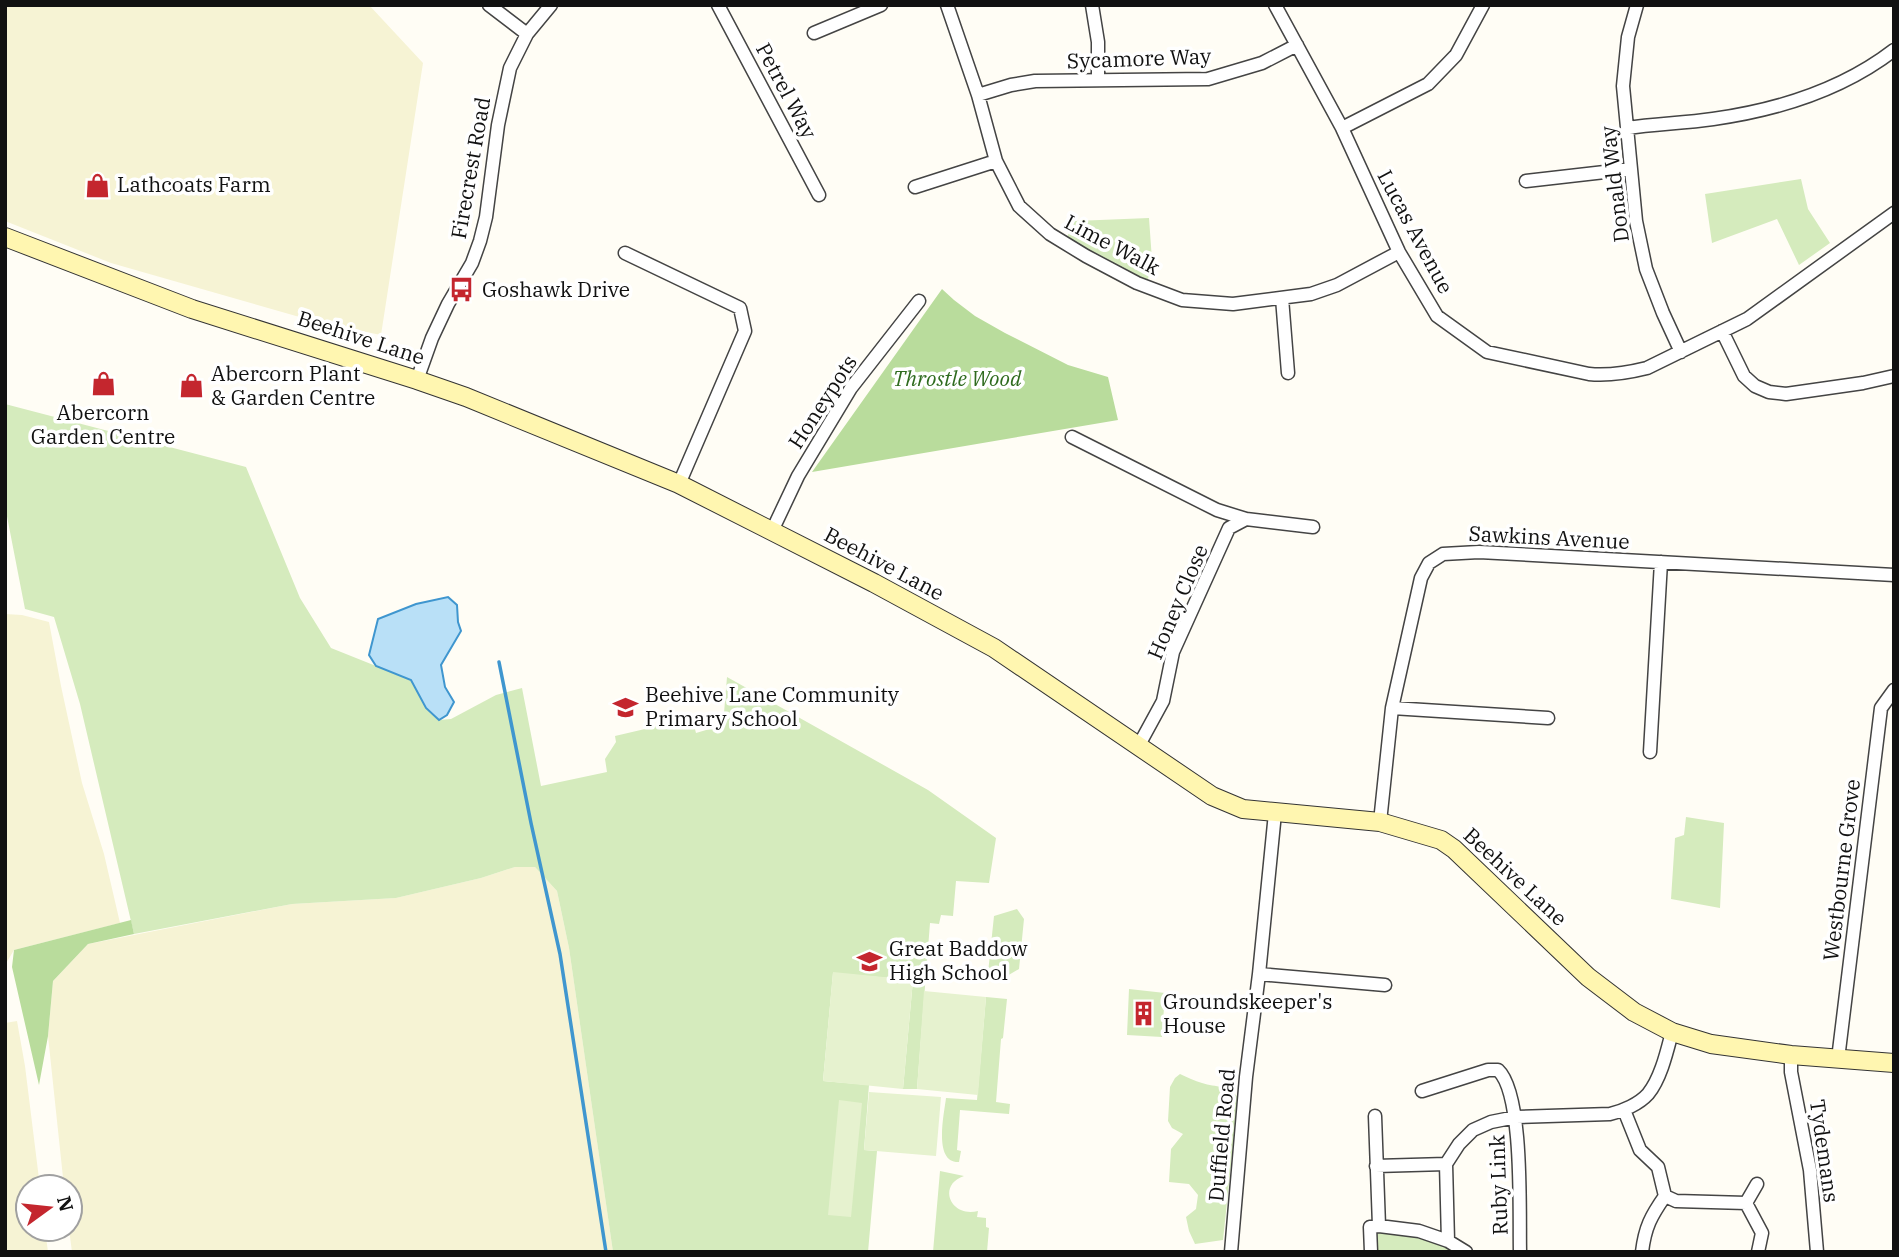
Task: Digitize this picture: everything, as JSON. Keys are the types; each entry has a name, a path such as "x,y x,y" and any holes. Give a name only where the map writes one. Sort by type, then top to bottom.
{"main road":[{"name":"Beehive Lane","path":"5,237 192,309 466,397 679,484 874,583 994,648 1212,796 1243,809 1380,822 1441,840 1454,849 1588,977 1634,1012 1672,1032 1711,1044 1791,1055 1894,1063"}],"street":[{"path":"489,5 527,34"},
{"name":"Firecrest Road","path":"417,380 447,304 472,263 480,241 510,68 527,34 551,5"},
{"name":"Petrel Way","path":"719,5 820,195"},
{"path":"814,33 881,5"},
{"name":"Lime Walk","path":"947,5 978,95 996,161 1019,206 1050,233 1086,256 1137,283 1182,300 1233,304 1311,294 1337,285 1399,251"},
{"path":"1092,5 1098,42 1098,80"},
{"name":"Lucas Avenue","path":"1275,5 1342,128 1399,251 1437,316 1487,352 1602,375 1630,373 1647,368 1747,319 1894,213"},
{"path":"1342,128 1428,84 1456,55 1483,5"},
{"name":"Donald Way","path":"1637,5 1628,37 1623,86 1636,221 1646,270 1681,352"},
{"name":"Sycamore Way","path":"978,95 1035,81 1208,79 1262,63 1297,46"},
{"path":"1627,128 1712,119 1804,99 1847,79 1894,50"},
{"path":"915,187 996,161"},
{"path":"1526,181 1631,169"},
{"path":"625,253 740,308 745,331 679,484"},
{"path":"1282,298 1288,373"},
{"name":"Honeypots","path":"772,531 798,476 851,388 919,301"},
{"path":"1722,331 1744,376 1755,386 1769,391 1786,394 1894,376"},
{"path":"1072,438 1217,510 1245,519 1313,527"},
{"name":"Honey Close","path":"1139,745 1163,701 1173,652 1229,528 1245,519"},
{"name":"Sawkins Avenue","path":"1380,822 1392,708 1421,579 1429,563 1443,554 1479,552 1894,575"},
{"path":"1650,752 1661,562"},
{"name":"Westbourne Grove","path":"1838,1059 1881,708 1894,690"},
{"path":"1392,708 1548,718"},
{"name":"Duffield Road","path":"1231,1252 1275,813"},
{"path":"1259,974 1385,985"},
{"path":"1457,1248 1445,1190 1446,1164 1458,1144 1473,1130 1491,1122 1516,1117 1610,1114 1624,1110 1648,1095 1665,1059 1672,1032"},
{"name":"Tydemans","path":"1791,1055 1791,1072 1810,1170 1817,1252"},
{"name":"Ruby Link","path":"1422,1091 1488,1070 1498,1070 1505,1076 1516,1117 1520,1252"},
{"path":"1624,1110 1640,1150 1658,1167 1665,1196 1644,1233 1642,1252"},
{"path":"1375,1116 1379,1226"},
{"path":"1376,1166 1446,1164"},
{"path":"1746,1203 1757,1184"},
{"path":"1665,1196 1676,1201 1746,1203"},
{"path":"1746,1203 1762,1233 1758,1252"},
{"path":"1371,1252 1370,1227 1379,1226 1419,1231 1457,1248"}],"shaded area":[{"path":"5,5 369,5 423,63 381,335 317,322 111,263 5,221"},
{"path":"5,614 49,622 82,783 104,854 120,923 14,950 5,965"},
{"path":"515,867 535,867 557,891 569,948 613,1252 72,1252 71,1243 84,1243 84,1173 63,1173 48,1036 53,981 88,944 292,904 396,898"},
{"path":"17,1021 38,1173 14,1173 14,1243 47,1243 48,1252 5,1252 5,1023"}],"green space":[{"path":"1801,179 1808,209 1830,243 1799,265 1777,219 1712,243 1705,194"},
{"path":"1149,218 1152,260 1147,284 1066,239 1075,221"},
{"name":"Throstle Wood","path":"942,289 975,316 1005,333 1068,365 1108,377 1118,420 812,472"},
{"path":"5,404 246,467 300,598 331,648 411,680 426,708 439,720 451,719 496,695 522,688 541,786 607,772 605,759 616,742 615,736 692,718 696,733 723,725 727,677 928,790 996,838 989,883 956,881 953,916 941,915 939,924 930,923 917,1089 903,1089 913,980 833,973 823,1081 869,1085 864,1150 877,1151 868,1252 613,1252 569,948 557,891 535,867 515,867 396,898 292,904 134,934 80,704 54,617 25,609 5,506"},
{"path":"1686,817 1724,823 1720,908 1671,899 1675,838 1684,835"},
{"path":"1017,909 1024,919 1019,969 995,983 988,973 994,916"},
{"path":"131,920 134,934 88,944 53,981 48,1036 39,1085 12,967 14,950"},
{"path":"833,972 913,980 903,1089 823,1081"},
{"path":"1129,989 1165,993 1162,1037 1127,1035"},
{"path":"924,991 986,997 978,1095 917,1089"},
{"path":"986,997 1007,999 996,1102 1010,1104 1009,1114 960,1110 957,1150 961,1151 959,1162 951,1160 943,1147 942,1126 946,1098 977,1100"},
{"path":"1180,1074 1231,1090 1238,1098 1223,1240 1195,1244 1186,1217 1196,1209 1198,1195 1189,1184 1169,1182 1171,1149 1183,1134 1172,1128 1168,1121 1170,1087"},
{"path":"869,1092 941,1097 936,1156 864,1150"},
{"path":"839,1100 862,1103 851,1217 828,1215"},
{"path":"940,1171 964,1176 951,1186 950,1200 960,1210 978,1211 977,1217 986,1218 986,1227 989,1228 987,1252 933,1252"},
{"path":"1393,1230 1453,1247 1453,1252 1376,1252 1375,1236 1378,1231"}],"water":[{"path":"448,597 457,605 461,631 441,665 445,687 454,702 447,715 439,720 426,708 411,680 376,666 369,655 378,619 416,604"}],"waterway":[{"path":"499,662 560,954 606,1252"}],"place":[{"name":"Lathcoats Farm","path":"97,185"},
{"name":"Goshawk Drive","path":"462,290"},
{"name":"Abercorn Garden Centre","path":"103,384"},
{"name":"Abercorn Plant & Garden Centre","path":"191,386"},
{"name":"Beehive Lane Community Primary School","path":"625,707"},
{"name":"Great Baddow High School","path":"869,961"},
{"name":"Groundskeeper's House","path":"1143,1014"}]}
